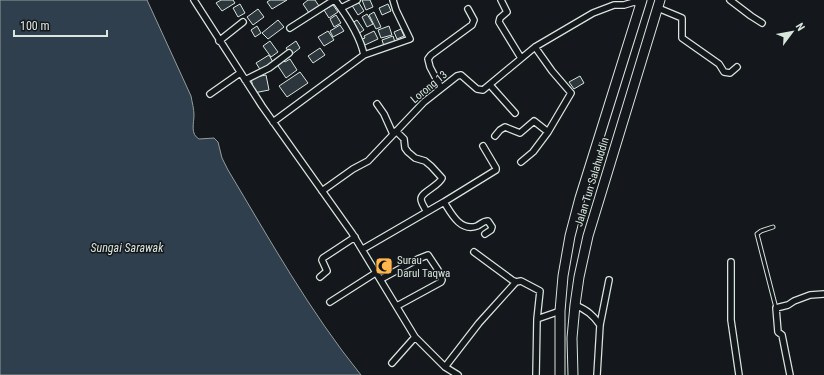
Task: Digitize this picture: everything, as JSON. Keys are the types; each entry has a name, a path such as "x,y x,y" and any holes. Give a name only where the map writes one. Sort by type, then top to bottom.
{"highway":[{"name":"Jalan Tun Salahuddin","path":"560,375 560,311 563,276 570,236 642,2"},
{"name":"Jalan Tun Salahuddin","path":"573,375 572,338 575,305 579,277 588,236 659,4"}],"street":[{"path":"194,0 273,122 355,237 415,337 446,367 458,375"},
{"path":"290,28 334,0 341,8 358,36 364,55"},
{"path":"341,8 357,0"},
{"path":"273,122 364,55 410,39 396,10 393,0"},
{"path":"501,0 507,12 500,18 499,22 521,58"},
{"path":"730,0 762,23"},
{"path":"515,113 490,85 535,47 593,13 615,3 642,2"},
{"path":"659,4 682,18 682,38 719,64 724,72 730,72 737,67"},
{"path":"441,88 430,67 428,59 430,55 472,25 474,20 468,9"},
{"path":"219,40 243,22"},
{"path":"521,162 533,152 548,132 571,93 535,47"},
{"path":"245,80 269,68 289,53"},
{"path":"210,94 240,73"},
{"name":"Lorong 13","path":"322,191 353,169 368,162 394,132 424,102 457,76 461,75 480,90 484,90 490,85"},
{"path":"377,104 394,132 404,139 405,148 408,152 415,158 425,161 442,178 439,183 422,195 421,199 427,212"},
{"path":"495,136 500,130 505,128 520,133 534,121 548,132"},
{"path":"363,250 496,170 483,146"},
{"path":"444,202 455,219 466,227 477,226 485,221 488,221 492,227 491,230 485,234"},
{"path":"320,277 327,271 322,262 323,258 355,237"},
{"path":"474,252 491,266 516,282"},
{"path":"381,279 418,258 428,255 438,270 442,280 441,282 397,306"},
{"path":"731,262 731,320 739,375"},
{"path":"330,302 376,272"},
{"path":"446,367 479,323 516,282 521,280 540,291 537,319 536,375"},
{"path":"598,375 600,325 609,280"},
{"path":"790,375 782,336 778,332 776,308 788,305 810,295 824,294"},
{"path":"575,305 586,309 600,325"},
{"path":"537,319 560,311"},
{"path":"392,363 415,337"}],"lane":[{"path":"773,227 757,234 776,308"}],"water":[{"name":"Sungai Sarawak","path":"0,0 147,0 191,96 194,113 194,134 199,139 214,138 218,142 222,158 228,170 275,249 342,351 361,375 0,375"}],"building":[{"path":"221,0 233,0 235,3 222,11 216,3"},
{"path":"270,0 287,0 272,9 267,2"},
{"path":"308,0 315,0 319,6 309,13 303,4"},
{"path":"362,0 370,0 373,7 366,10"},
{"path":"355,2 356,4 359,3 364,11 358,15 351,4"},
{"path":"240,4 245,13 238,17 233,8"},
{"path":"388,4 391,11 382,15 379,8"},
{"path":"333,5 338,12 329,18 324,10"},
{"path":"258,9 264,17 253,25 247,17"},
{"path":"374,12 381,27 376,29 369,15"},
{"path":"367,14 373,24 367,27 362,17"},
{"path":"336,15 341,23 334,27 330,19"},
{"path":"278,20 284,27 268,39 262,33"},
{"path":"357,20 364,30 358,34 352,23"},
{"path":"340,25 344,31 333,37 330,31"},
{"path":"257,26 261,33 255,37 251,30"},
{"path":"389,26 392,35 381,38 378,30"},
{"path":"401,29 404,36 397,39 394,32"},
{"path":"328,31 334,40 324,46 318,37"},
{"path":"374,31 378,39 365,45 362,39 365,38 364,36"},
{"path":"393,36 395,42 384,46 382,40"},
{"path":"270,41 278,52 271,57 263,46"},
{"path":"296,41 300,48 291,55 286,48"},
{"path":"320,48 325,55 313,63 308,56"},
{"path":"269,55 274,64 261,71 256,63"},
{"path":"290,59 297,70 286,78 278,66 283,60 285,62"},
{"path":"300,72 308,83 287,97 279,86"},
{"path":"266,75 269,90 254,93 251,78"},
{"path":"580,76 584,83 574,89 569,82"}],"place":[{"name":"Surau Darul Taqwa","path":"384,266"}]}
